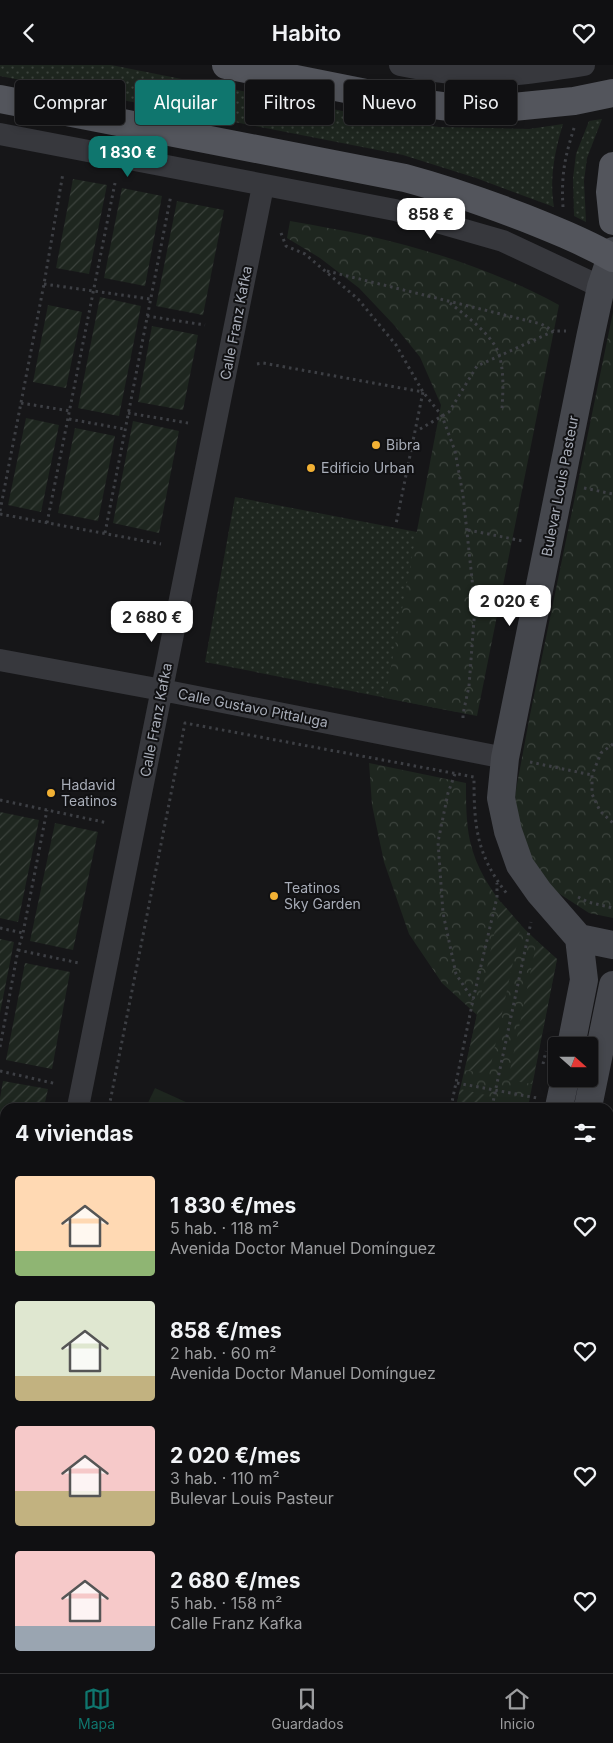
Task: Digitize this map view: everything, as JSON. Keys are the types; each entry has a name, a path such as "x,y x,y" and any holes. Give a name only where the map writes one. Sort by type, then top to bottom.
{"main road":[{"path":"226,65 412,102 457,108 513,107 574,101 613,93"},
{"path":"0,99 405,178 447,189 478,200 559,231 612,255"},
{"path":"613,166 610,192 613,221"}],"street":[{"path":"400,65 455,73 505,75 536,73 584,65"},
{"path":"0,134 395,210 503,241 601,287"},
{"name":"Calle Franz Kafka","path":"79,1103 263,185"},
{"name":"Bulevar Louis Pasteur","path":"579,938 539,892 520,865 508,831 501,798 523,761 601,287 612,255"},
{"name":"Calle Gustavo Pittaluga","path":"0,660 523,761"},
{"path":"563,1037 584,980 579,938 613,945"},
{"path":"589,1103 613,985"}],"path":[{"path":"564,211 562,181 565,154 576,122"},
{"path":"63,173 0,512 47,523 161,544"},
{"path":"47,523 115,183"},
{"path":"105,533 124,429 172,195"},
{"path":"281,233 286,246 305,254 358,299 396,345 423,392 442,416 455,451 464,495 475,607 469,686 463,722"},
{"path":"327,271 541,324 554,331"},
{"path":"44,283 150,299"},
{"path":"450,302 481,329 494,344 500,356 503,380 502,409"},
{"path":"147,316 205,325"},
{"path":"420,429 449,412 477,366 554,331 564,331"},
{"path":"257,364 263,363 423,392"},
{"path":"396,524 423,392"},
{"path":"21,403 70,411"},
{"path":"128,413 188,423"},
{"path":"69,419 124,429"},
{"path":"582,497 586,479"},
{"path":"576,486 613,494"},
{"path":"468,530 523,541"},
{"path":"110,1103 185,723 474,777 474,817 483,856 497,882 508,896"},
{"path":"613,743 601,753 592,775 592,793 600,811 613,823"},
{"path":"523,761 592,775"},
{"path":"455,774 448,793 438,842 443,913 456,974 473,1000"},
{"path":"0,800 108,823"},
{"path":"0,1047 47,810"},
{"path":"452,1103 497,897 499,874"},
{"path":"493,1103 539,892"},
{"path":"575,895 588,902 613,908"},
{"path":"525,917 538,930"},
{"path":"0,928 23,933"},
{"path":"18,950 79,963"},
{"path":"0,1071 57,1084"},
{"path":"457,1083 495,1090 548,1093"}],"green space":[{"path":"0,65 111,65 187,80 135,80 135,102 125,101 125,80 20,80 0,76"},
{"path":"235,90 245,92 245,124 235,122"},
{"path":"334,109 344,111 344,125 425,125 529,129 563,124 554,165 552,186 554,207 476,178 403,155 250,125 334,125"},
{"path":"602,119 587,158 584,181 586,222 574,216 573,178 576,154 589,121"},
{"path":"73,179 107,185 89,274 56,268"},
{"path":"122,188 162,196 145,286 104,278"},
{"path":"177,201 224,210 203,315 156,306"},
{"path":"290,221 369,236 443,256 514,283 559,305 477,716 385,698 441,405 420,357 394,325 359,288 320,258 287,238"},
{"path":"100,297 141,306 119,416 78,408"},
{"path":"48,305 82,312 66,388 33,382"},
{"path":"613,312 613,918 589,913 552,889 526,855 518,825 515,795"},
{"path":"152,326 198,335 183,410 138,402"},
{"path":"26,418 59,425 41,512 8,505"},
{"path":"133,421 179,431 159,533 113,523"},
{"path":"75,428 115,436 98,521 58,513"},
{"path":"235,497 417,532 429,544 457,712 205,662"},
{"path":"369,763 466,783 470,841 475,859 483,876 517,921 557,959 529,1103 457,1103 477,1015 442,983 409,934 384,862 372,805"},
{"path":"0,812 39,820 18,922 0,918"},
{"path":"55,823 98,832 73,950 30,941"},
{"path":"501,902 521,925 489,1074 465,1070"},
{"path":"0,939 14,942 0,1013"},
{"path":"537,941 557,959 532,1084 508,1080"},
{"path":"25,963 70,972 52,1069 6,1060"},
{"path":"3,1081 48,1089 45,1103 0,1103"},
{"path":"155,1088 188,1103 148,1103"},
{"path":"460,1089 486,1095 484,1103 457,1103"}],"place":[{"name":"Bibra","path":"376,445"},
{"name":"Edificio Urban","path":"311,468"},
{"name":"Hadavid Teatinos","path":"51,793"},
{"name":"Teatinos Sky Garden","path":"274,896"}]}
